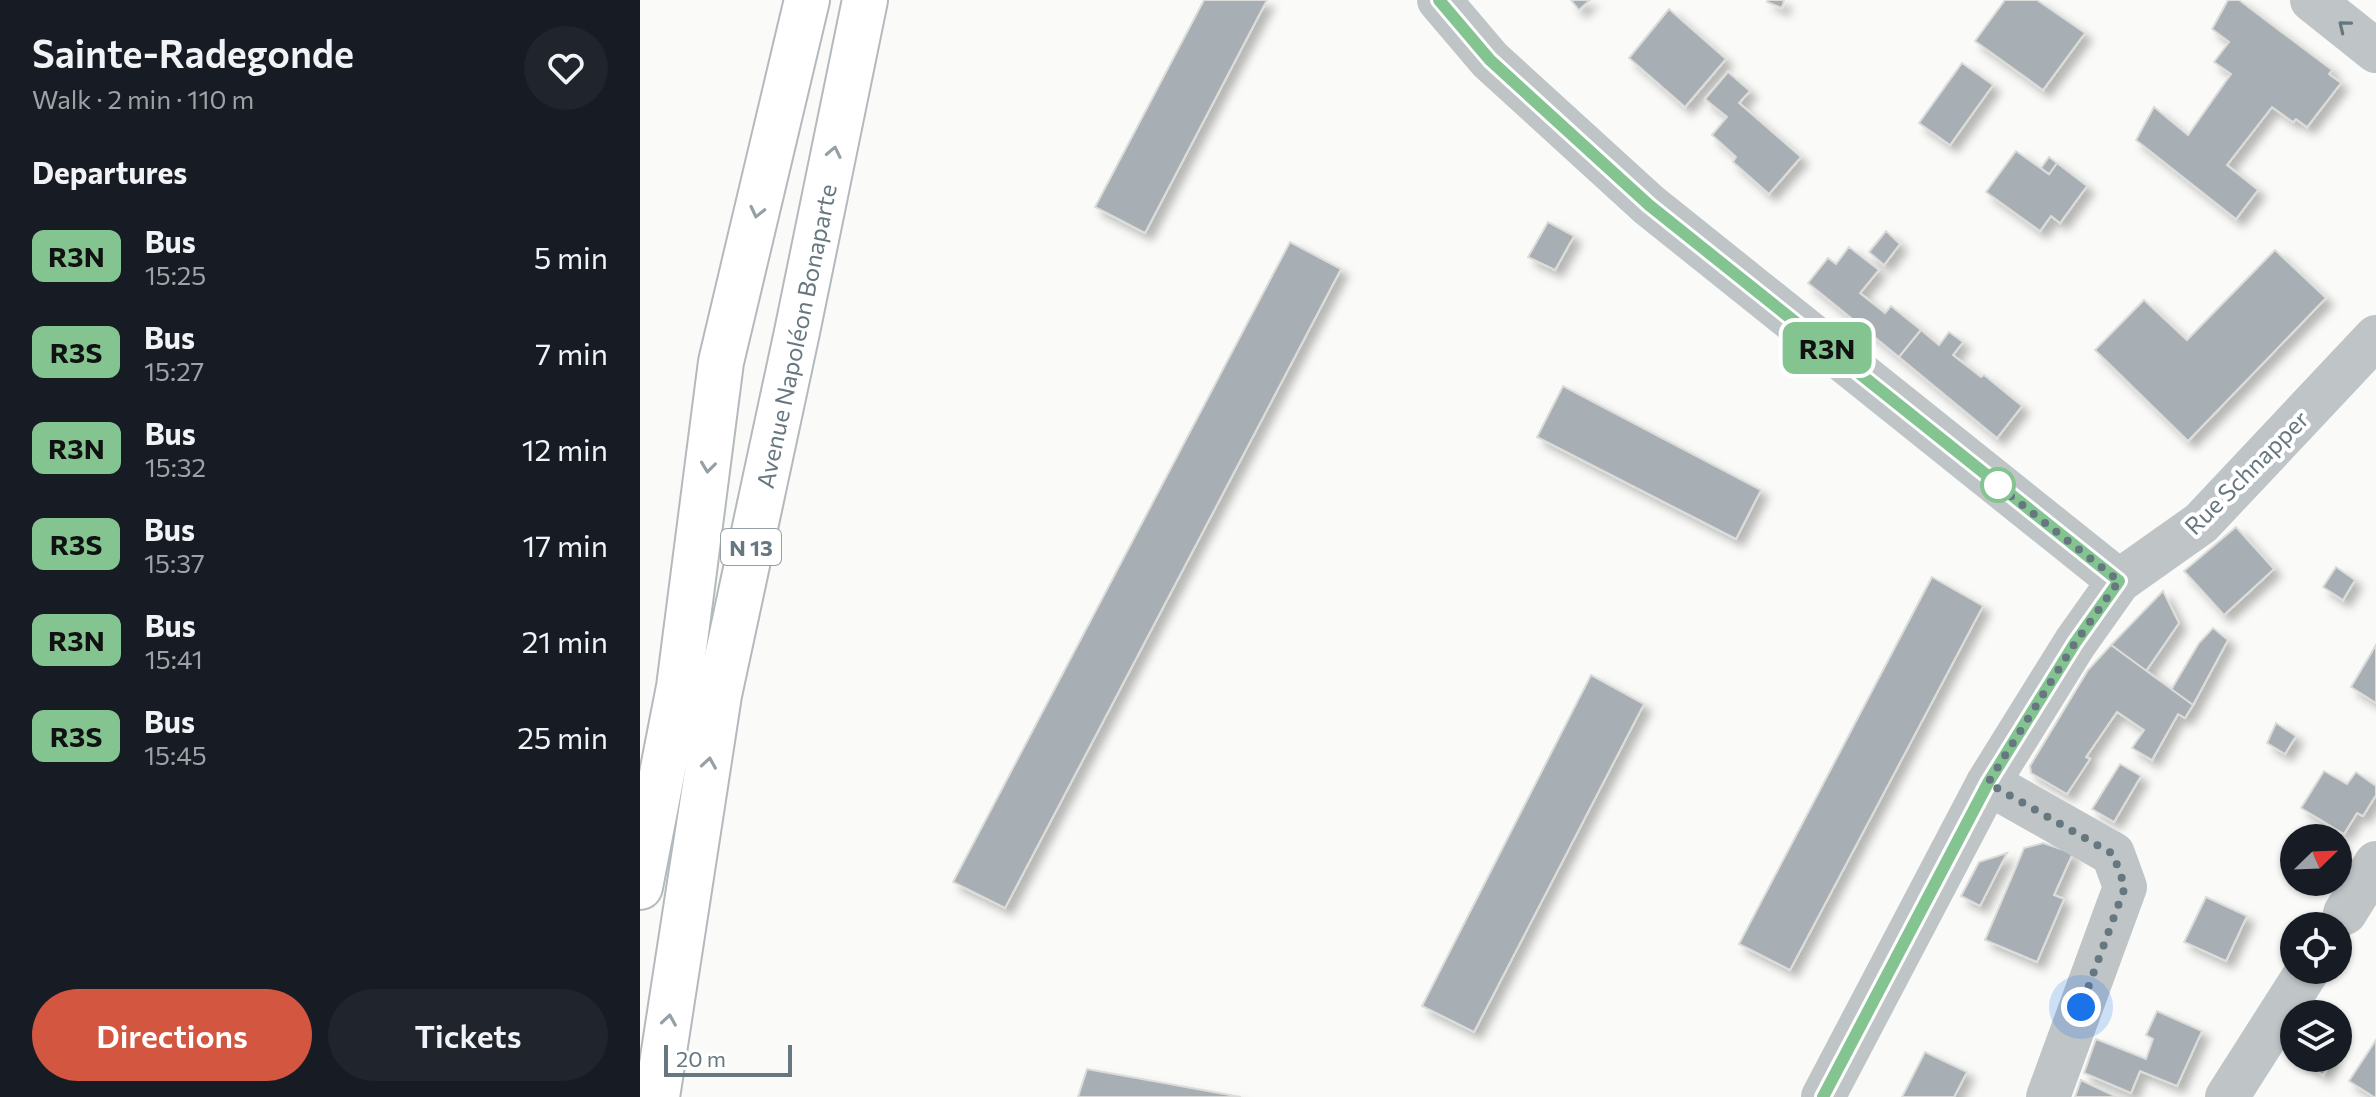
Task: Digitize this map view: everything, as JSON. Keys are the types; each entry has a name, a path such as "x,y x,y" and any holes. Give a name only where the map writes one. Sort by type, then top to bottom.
{"main road":[{"name":"N 13","path":"640,887 679,687 721,362 807,0"},
{"name":"Avenue Napoléon Bonaparte","path":"657,1097 719,695 865,0"}],"street":[{"path":"1439,0 1490,60 1649,205 2119,581"},
{"path":"2312,0 2376,51"},
{"name":"Rue Schnapper","path":"1823,1097 1988,783 2075,643 2119,581 2201,523 2376,337"},
{"path":"1988,783 2113,854 2125,887 2048,1097"},
{"path":"2353,922 2376,863"},
{"path":"2227,1097 2299,984"}],"building":[{"path":"1204,0 1267,0 1145,233 1095,207"},
{"path":"1571,0 1590,0 1579,10"},
{"path":"1784,0 1782,8 1767,2"},
{"path":"2005,0 2037,0 2085,33 2043,90 1975,41"},
{"path":"2228,0 2239,0 2332,70 2329,74 2341,83 2307,127 2296,119 2293,122 2272,107 2227,165 2258,190 2236,219 2136,140 2154,107 2188,135 2231,74 2214,62 2229,42 2212,29"},
{"path":"1669,9 1726,59 1685,107 1629,58"},
{"path":"1962,63 1993,85 1950,145 1919,123"},
{"path":"1728,72 1750,91 1739,103 1801,157 1769,194 1733,162 1736,157 1712,135 1727,117 1705,99"},
{"path":"2016,151 2049,174 2057,163 2087,186 2060,223 2051,216 2040,231 1986,192"},
{"path":"2049,157 2057,163 2049,174 2041,168"},
{"path":"1548,222 1574,236 1555,270 1528,257"},
{"path":"1886,231 1900,244 1884,265 1869,252"},
{"path":"1290,242 1341,269 1005,908 953,882"},
{"path":"1849,247 1879,270 1860,293 1885,313 1891,306 1921,330 1899,357 1808,283 1828,258 1836,264"},
{"path":"2275,250 2326,298 2188,441 2095,350 2144,300 2187,340"},
{"path":"1921,330 1939,345 1949,332 1963,342 1953,355 2022,406 1997,438 1899,357"},
{"path":"1563,386 1761,490 1736,539 1537,437"},
{"path":"2236,527 2274,569 2224,615 2184,571"},
{"path":"2336,567 2355,580 2343,600 2323,587"},
{"path":"1932,577 1983,606 1790,970 1739,944"},
{"path":"2163,591 2179,623 2146,671 2111,645"},
{"path":"2213,628 2228,640 2193,705 2171,690 2199,643"},
{"path":"2111,645 2193,705 2185,718 2178,714 2152,760 2132,748 2144,730 2117,712 2086,757 2090,759 2067,794 2031,773 2030,766 2088,670"},
{"path":"2376,645 2376,703 2351,687"},
{"path":"1591,675 1644,704 1474,1032 1422,1006"},
{"path":"2276,723 2296,736 2285,754 2267,743"},
{"path":"2120,764 2141,776 2114,822 2092,809"},
{"path":"2324,771 2347,784 2356,772 2376,786 2376,795 2363,816 2357,813 2350,824 2327,824 2301,808"},
{"path":"2043,843 2073,853 2054,895 2064,899 2037,962 1985,940 2024,848"},
{"path":"2007,853 1980,906 1961,896 1979,862"},
{"path":"2206,897 2247,916 2226,961 2184,942"},
{"path":"2157,1011 2202,1031 2177,1086 2140,1071 2131,1093 2084,1073 2096,1039 2146,1059 2153,1039 2146,1035"},
{"path":"2376,1040 2376,1097 2374,1097 2349,1081"},
{"path":"1925,1052 1967,1072 1954,1097 1902,1097"},
{"path":"1087,1069 1241,1097 1078,1097"},
{"path":"2081,1080 2117,1097 2075,1097"}],"bus line":[{"name":"R3N","path":"1439,0 1490,60 1649,205 2119,581 2075,643 1988,783 1823,1097"}],"route":[{"path":"1998,485 1993,482 2119,581 2075,643 1988,783 2113,854 2125,887 2081,1007"}]}
